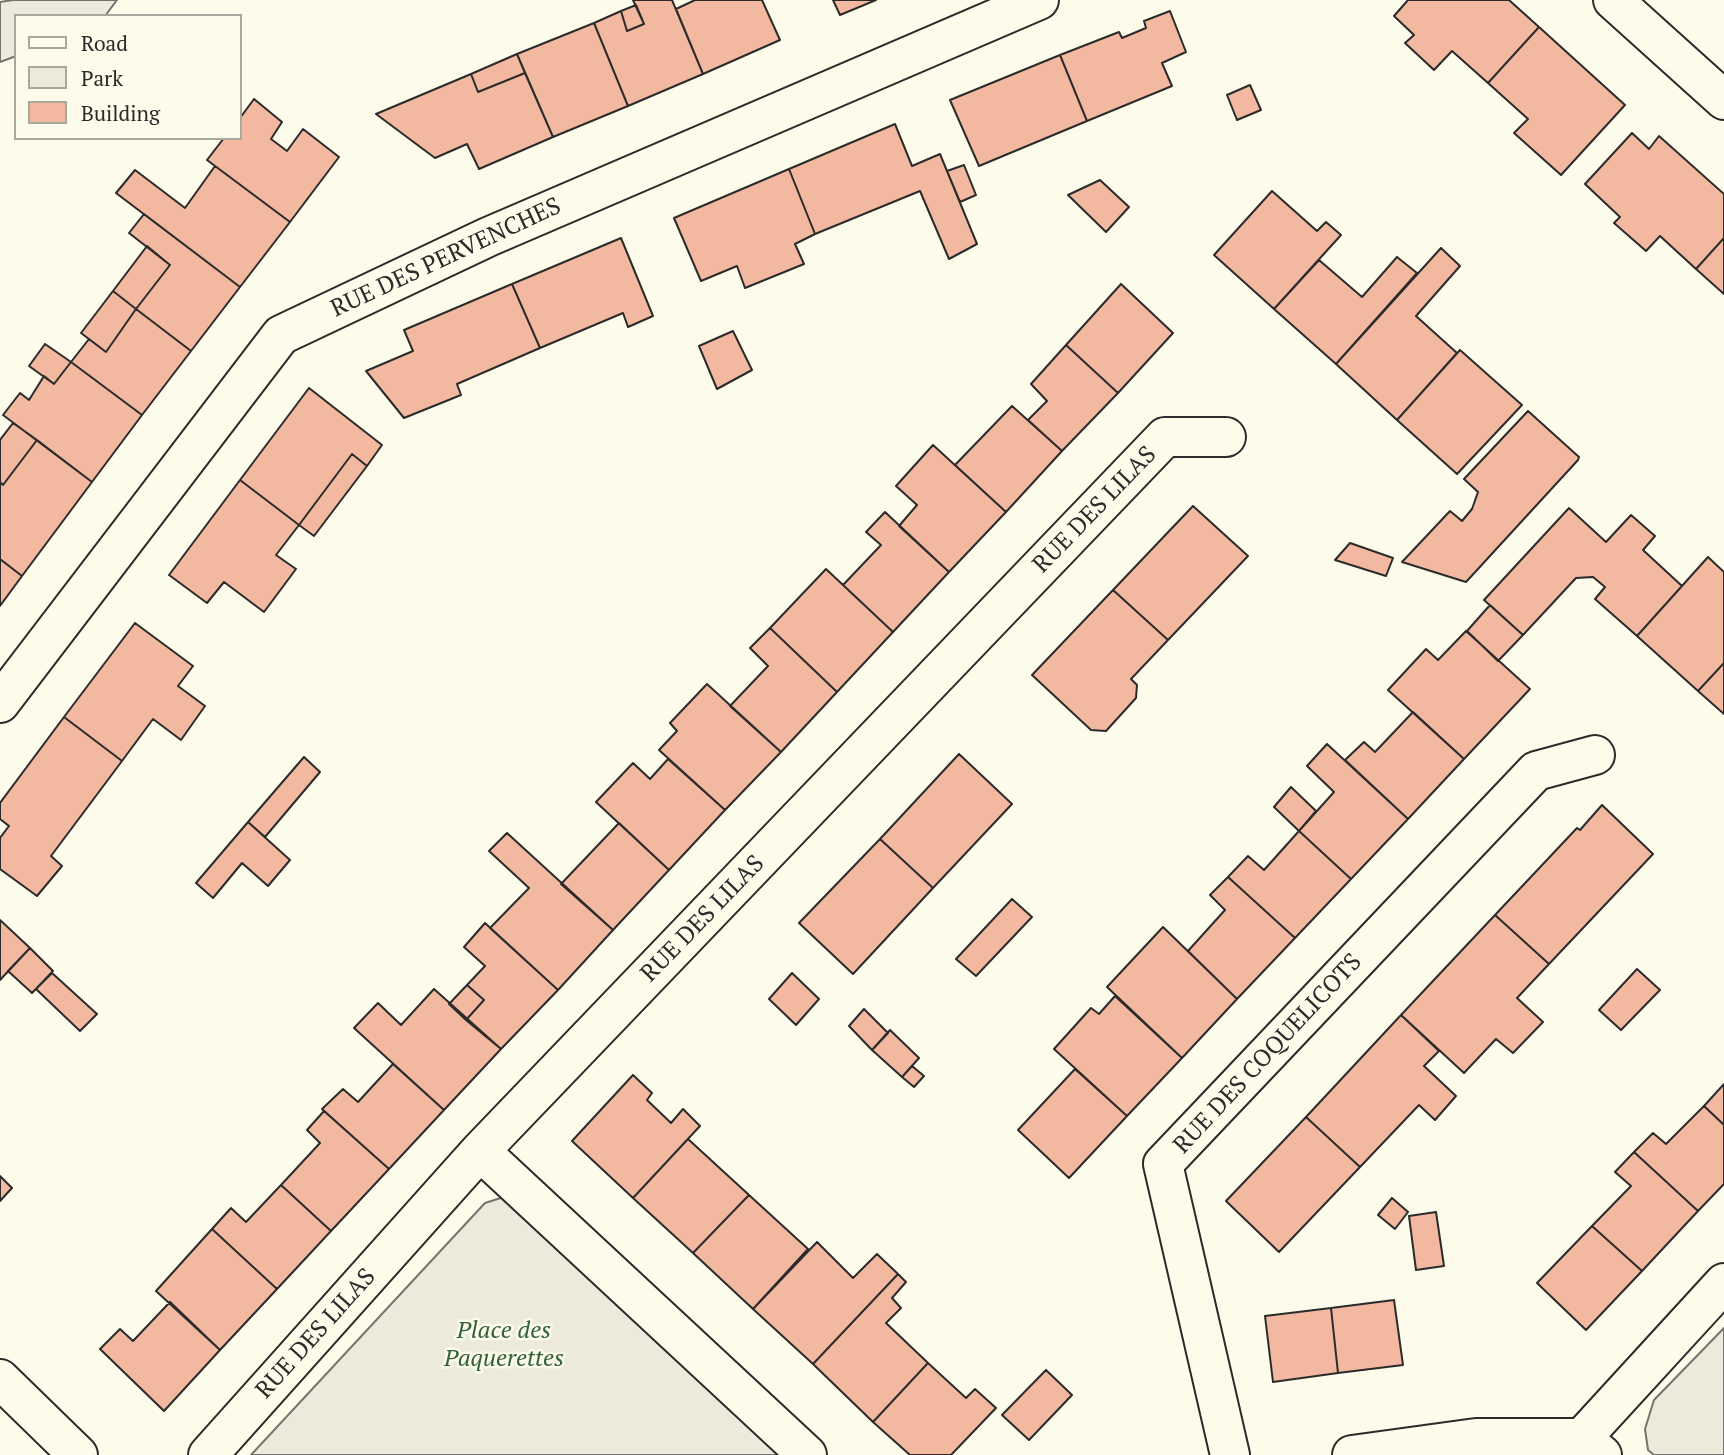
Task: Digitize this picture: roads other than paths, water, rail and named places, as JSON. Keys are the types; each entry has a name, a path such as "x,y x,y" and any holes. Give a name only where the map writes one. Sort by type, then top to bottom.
{"street":[{"name":"RUE DES PERVENCHES","path":"0,703 281,335 488,237 1038,0"},
{"path":"1613,0 1724,100"},
{"name":"RUE DES LILAS","path":"208,1455 480,1151 1165,437 1226,436"},
{"name":"RUE DES COQUELICOTS","path":"1230,1455 1163,1164 1536,771 1595,755"},
{"path":"480,1151 807,1455"},
{"path":"1352,1455 1476,1438 1592,1446 1724,1283"},
{"path":"0,1379 78,1455"}],"park label":[{"name":"Place des Paquerettes","path":"504,1345"}]}
